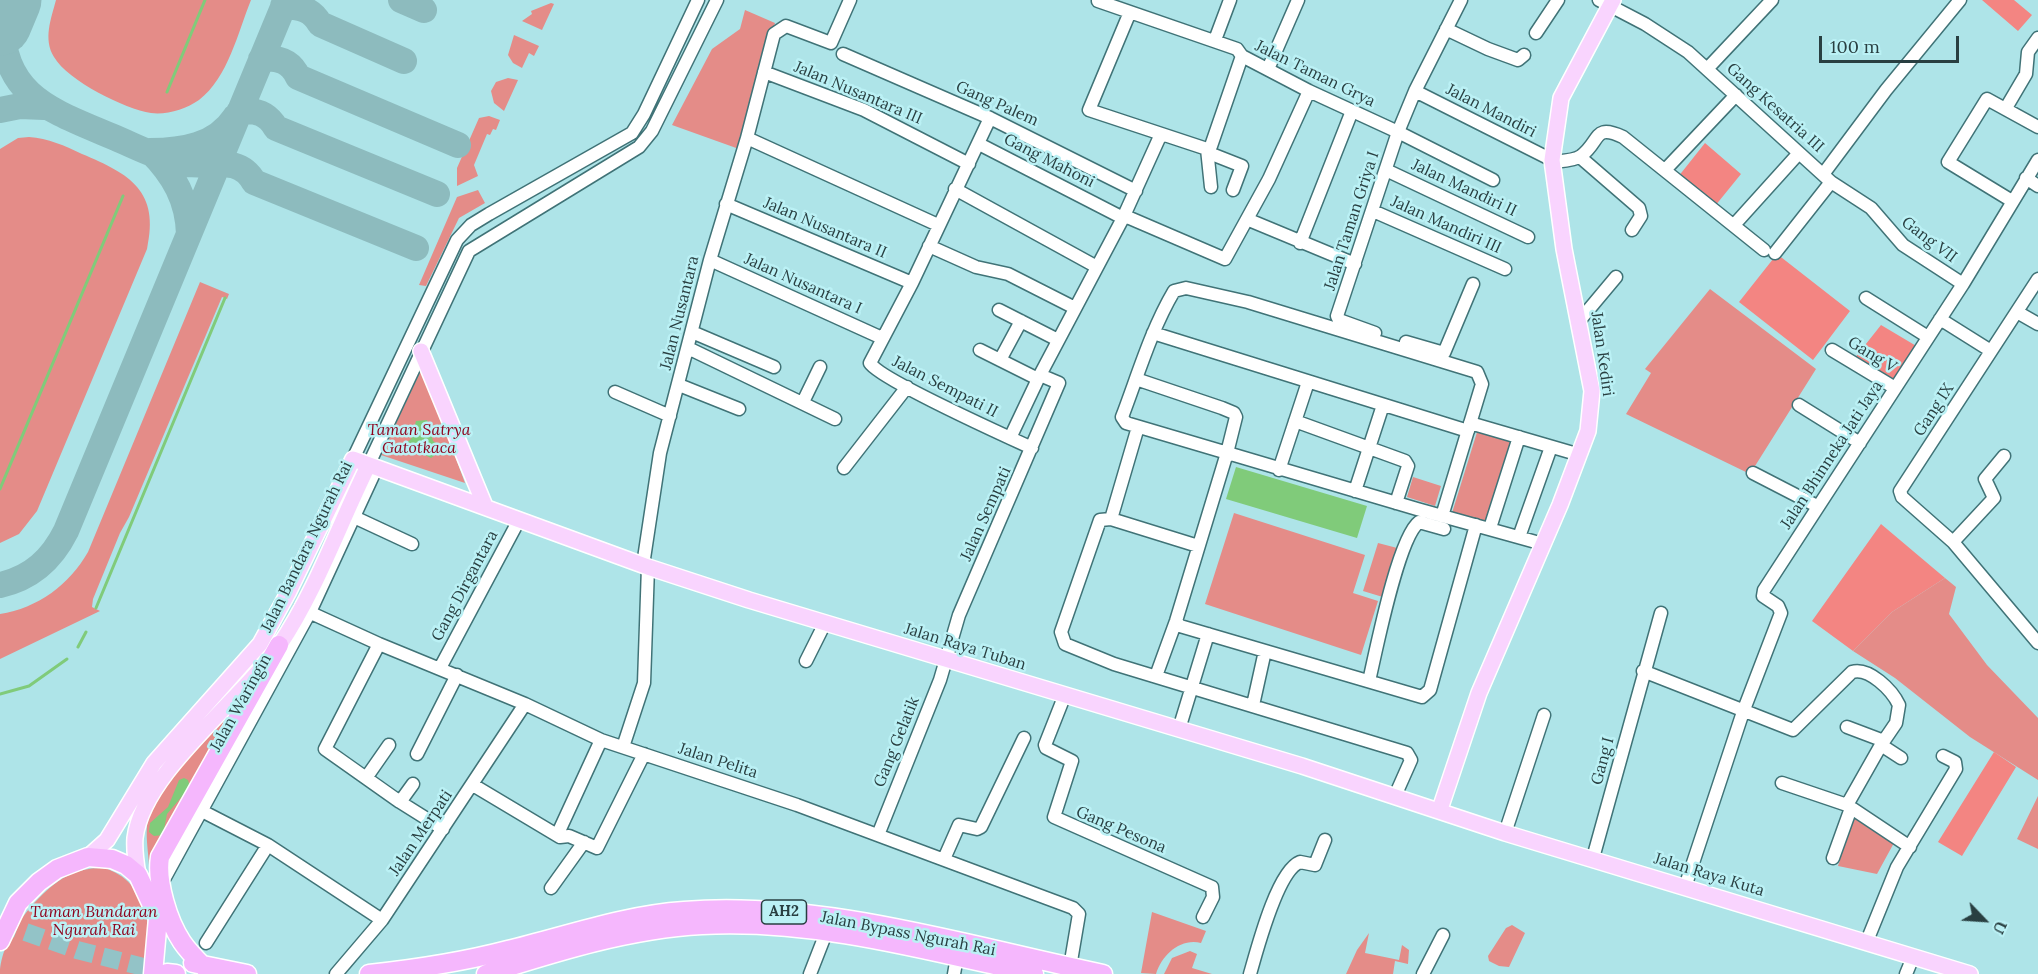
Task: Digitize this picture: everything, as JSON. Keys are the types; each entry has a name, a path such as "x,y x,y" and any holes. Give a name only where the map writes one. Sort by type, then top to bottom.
{"highway":[{"path":"204,967 181,941 158,870 160,857 268,678 279,645"},
{"path":"0,941 18,903 39,882 57,869 88,857 112,859 126,865 138,875 158,918 179,955 204,967 247,974"},
{"path":"0,906 18,903"},
{"name":"Jalan Bypass Ngurah Rai","path":"464,961 632,919 711,909 761,910 820,916 1103,974"},
{"path":"158,918 165,974"},
{"name":"Jalan Bypass Ngurah Rai","path":"486,974 523,968 610,939 682,927 759,924 826,933 956,965 1034,974"},
{"path":"369,974 464,961"},
{"name":"AH2","path":"426,974 464,961"}],"main road":[{"name":"Jalan Kediri","path":"1440,809 1479,693 1580,455 1592,409 1592,391 1563,239 1552,161 1562,98 1607,2"},
{"path":"421,351 485,506"},
{"name":"Jalan Raya Tuban","path":"353,459 645,566 1064,697 1179,729 1440,809"},
{"name":"Jalan Bandara Ngurah Rai","path":"88,857 107,840 154,763 260,644 279,612 353,459"},
{"name":"Jalan Bandara Ngurah Rai","path":"138,875 135,839 144,807 173,765 279,645 305,610 372,467"},
{"name":"Jalan Raya Kuta","path":"1440,809 1505,832 1970,974"}],"street":[{"name":"Jalan Bandara Ngurah Rai","path":"353,459 457,240 471,225 632,133 644,114 698,0"},
{"name":"Jalan Bandara Ngurah Rai","path":"372,467 421,351 469,251 639,147 652,131 717,0"},
{"name":"Jalan Nusantara","path":"623,747 644,682 645,566 652,492 710,260 776,31 788,26 831,43 850,0"},
{"path":"1215,40 1230,0"},
{"path":"1268,69 1298,0"},
{"name":"Jalan Taman Griya I","path":"1350,330 1337,316 1398,132 1415,91 1461,0"},
{"path":"1536,33 1558,0"},
{"path":"1707,69 1772,0"},
{"name":"Gang Kesatria III","path":"1607,2 1679,45 1827,178 1886,90 1960,0"},
{"path":"1098,1 1215,40 1239,50 1242,56"},
{"path":"1130,12 1089,109 1208,151 1242,166 1233,190"},
{"path":"1446,29 1518,60 1524,55"},
{"path":"2006,108 2026,74 2028,52 2038,38"},
{"name":"Gang Palem","path":"843,54 990,118 1136,191"},
{"name":"Jalan Taman Grya","path":"1208,151 1242,56 1309,92 1398,132 1492,180"},
{"path":"670,57 685,64"},
{"name":"Jalan Nusantara III","path":"764,72 864,110 969,164"},
{"name":"Jalan Mandiri","path":"1415,91 1552,161"},
{"path":"1309,92 1249,220 1355,264"},
{"path":"1665,170 1736,95"},
{"path":"2012,201 1948,162 1983,102 1990,100 2038,127"},
{"path":"1300,243 1352,111"},
{"path":"979,144 990,118"},
{"path":"1552,161 1580,157 1606,130 1623,137 1770,251 1827,178"},
{"path":"1010,438 1039,377 1124,217 1161,134"},
{"path":"747,138 938,225"},
{"name":"Gang Mahoni","path":"882,338 912,283 955,189 979,144 1124,217 1224,260 1249,220"},
{"path":"1208,151 1211,187"},
{"path":"1734,225 1798,153"},
{"path":"1580,157 1639,208 1641,216 1632,230"},
{"name":"Jalan Bhinneka Jati Jaya","path":"1743,712 1781,613 1778,606 1763,596 1764,590 1963,284 2038,160"},
{"name":"Jalan Mandiri II","path":"1386,170 1528,237"},
{"name":"Gang VII","path":"1827,178 1871,208 1902,244 1963,284"},
{"path":"2026,178 2038,186"},
{"path":"955,189 1097,267"},
{"path":"516,200 525,216"},
{"name":"Jalan Nusantara II","path":"726,204 912,283"},
{"name":"Jalan Mandiri III","path":"1373,211 1505,269"},
{"path":"929,246 976,267 1008,273 1075,308"},
{"name":"Jalan Nusantara I","path":"710,260 882,338"},
{"path":"1580,320 1616,276"},
{"name":"Gang IX","path":"1953,542 1902,497 1900,491 2038,279"},
{"path":"1473,284 1444,353 1248,302 1186,288 1174,291 1154,333 1122,417 1126,423 1279,470 1543,544"},
{"path":"1866,298 1928,337"},
{"path":"999,310 1059,340"},
{"path":"2017,312 2038,324"},
{"path":"1940,319 1991,351"},
{"path":"1000,360 1021,321"},
{"path":"1350,330 1477,372 1482,384 1442,516"},
{"path":"692,332 774,367"},
{"path":"1154,333 1383,405 1519,437 1580,455"},
{"name":"Jalan Sempati II","path":"882,338 871,364 907,387 1032,448"},
{"path":"688,348 835,419"},
{"path":"980,350 1039,377"},
{"name":"Gang V","path":"1832,350 1895,388"},
{"path":"803,402 820,367"},
{"name":"Jalan Sempati","path":"946,660 959,615 1059,383 1039,377"},
{"path":"1136,379 1234,413 1235,427 1176,621 1156,676"},
{"path":"1279,470 1308,382"},
{"path":"678,385 739,409"},
{"path":"844,468 907,387"},
{"path":"615,392 670,416"},
{"path":"1355,491 1383,405"},
{"path":"1799,405 1860,443"},
{"path":"1295,421 1407,463 1396,503"},
{"path":"1111,519 1138,427"},
{"path":"1490,528 1519,437"},
{"path":"1519,537 1551,447"},
{"path":"2004,456 1985,479 1994,498 1953,542 2038,643"},
{"name":"Jalan Waringin","path":"162,885 169,866 354,517 372,467"},
{"path":"1753,473 1817,506"},
{"path":"354,517 412,544"},
{"path":"1198,546 1111,519 1100,520 1096,524 1061,632 1062,640 1069,648 1407,753 1411,760 1395,796"},
{"name":"Gang Dirgantara","path":"440,668 519,520"},
{"path":"1369,681 1392,587 1410,532 1419,522 1444,529"},
{"path":"1176,621 1180,626 1422,696 1430,690 1476,525"},
{"name":"Jalan Pelita","path":"305,610 379,644 525,704 601,740 878,835 1077,911 1070,967"},
{"name":"Gang I","path":"1593,858 1660,613"},
{"path":"806,661 825,623"},
{"path":"1179,729 1208,634"},
{"path":"379,644 326,746 328,752 400,802 444,829"},
{"path":"1253,705 1265,651"},
{"name":"Gang Gelatik","path":"878,835 946,660"},
{"path":"1643,671 1743,712 1794,729 1851,672 1861,671 1884,686 1899,705 1899,718 1882,743 1849,807 1833,858"},
{"path":"417,754 457,675"},
{"name":"Gang Pesona","path":"1064,697 1045,745 1046,748 1072,761 1054,817 1212,887 1213,897 1203,917"},
{"name":"Jalan Merpati","path":"336,974 382,920 525,704"},
{"path":"1685,887 1743,712"},
{"path":"1505,832 1544,716"},
{"path":"1847,727 1882,743 1901,758"},
{"path":"944,859 960,824 977,829 981,827 1024,738"},
{"path":"560,829 601,740"},
{"path":"366,778 389,745"},
{"path":"473,785 538,826 560,837 569,836 598,847 644,754"},
{"path":"1867,941 1893,876 1956,769 1955,762 1943,756"},
{"path":"1782,783 1849,807 1910,847"},
{"path":"400,802 413,784"},
{"path":"200,810 268,845 382,920"},
{"path":"1250,974 1262,926 1290,868 1300,862 1315,865 1325,840"},
{"path":"551,888 584,842"},
{"path":"206,943 268,845"},
{"path":"810,974 826,933"},
{"path":"1423,974 1443,935"},
{"path":"1906,974 1913,957"}],"green space":[{"path":"56,0 251,0 225,67 209,91 199,100 176,111 151,113 113,100 84,84 61,66 54,57 48,36"},
{"path":"551,3 554,4 542,30 522,21 532,14 531,11"},
{"path":"745,10 775,23 739,149 672,125 712,49 740,29"},
{"path":"514,35 539,46 534,56 529,53 522,68 513,63 508,55"},
{"path":"508,78 518,80 504,111 494,103 491,91 496,82"},
{"path":"489,116 500,120 496,130 493,129 490,135 487,134 474,165 478,176 457,186 457,168 479,118"},
{"path":"29,137 63,145 99,161 127,178 145,199 150,229 147,249 37,511 19,534 0,543 0,149 18,138"},
{"path":"478,190 485,203 459,218 426,286 419,285 457,197"},
{"path":"200,282 229,294 227,299 222,297 93,599 92,607 100,611 0,659 0,614 27,606 51,593 72,575 88,552"},
{"path":"1710,289 1816,369 1750,474 1626,414 1651,373 1645,369"},
{"name":"Taman Satrya Gatotkaca","path":"421,370 424,372 465,483 381,455"},
{"path":"1478,429 1515,441 1489,524 1452,513"},
{"path":"1413,477 1441,486 1435,506 1407,497"},
{"path":"1234,513 1365,555 1353,593 1378,601 1361,655 1205,604"},
{"path":"1378,543 1401,549 1386,598 1363,591"},
{"path":"1945,578 1956,587 1949,614 1987,665 2038,718 2038,780 1970,737 1895,678 1853,651 1892,612"},
{"path":"255,685 149,865 148,819 165,785 194,749"},
{"path":"2038,796 2038,849 2017,839"},
{"path":"1854,815 1895,841 1877,874 1838,866"},
{"name":"Taman Bundaran Ngurah Rai","path":"104,868 131,884 145,911 149,942 144,974 0,974 2,960 14,930 35,902 47,890 71,874 88,869"},
{"path":"1152,912 1206,931 1201,943 1186,943 1173,949 1163,960 1156,974 1141,973"},
{"path":"1512,925 1525,933 1509,967 1499,966 1489,961 1488,956 1506,928"},
{"path":"1369,933 1365,953 1399,960 1402,945 1409,950 1408,964 1395,961 1393,974 1346,974 1357,950"},
{"path":"1190,951 1197,954 1192,968 1212,974 1164,974 1172,958"}],"shaded area":[{"path":"1982,0 2014,0 2032,15 2018,31"},
{"path":"1705,143 1741,174 1715,206 1678,177"},
{"path":"1777,254 1850,311 1813,360 1739,302"},
{"path":"1881,325 1918,347 1894,385 1854,359"},
{"path":"427,420 439,452 431,458 415,450 407,449 405,444 411,439 416,421"},
{"path":"1236,467 1367,506 1357,538 1226,499"},
{"path":"1881,524 1945,578 1892,612 1853,651 1812,621"},
{"path":"1994,752 2016,767 1962,856 1938,842"},
{"path":"184,778 188,780 190,787 167,814 163,835 154,836 149,832 150,823 168,807 179,780"}],"waterway":[{"path":"167,92 205,0"},
{"path":"0,489 123,196"},
{"path":"96,608 225,298"},
{"path":"78,647 86,632"},
{"path":"0,694 29,686 67,659"}],"taxiway":[{"path":"0,585 22,578 40,566 66,531 286,0"},
{"path":"401,0 424,10"},
{"path":"283,6 305,10 313,15 320,24 404,61"},
{"path":"2,19 4,45 10,66 20,83 34,97 68,118 171,161 191,164 222,164 240,168 254,182 416,248"},
{"path":"261,59 283,61 292,67 298,77 458,145"},
{"path":"0,110 20,106 44,107"},
{"path":"239,112 251,111 261,114 269,119 276,128 437,194"},
{"path":"189,234 183,199 173,179 150,151 186,148 208,141 218,135 235,117"}],"runway":[{"path":"0,24 10,0"}],"tunnel":[{"path":"0,923 77,950 167,973"}]}
